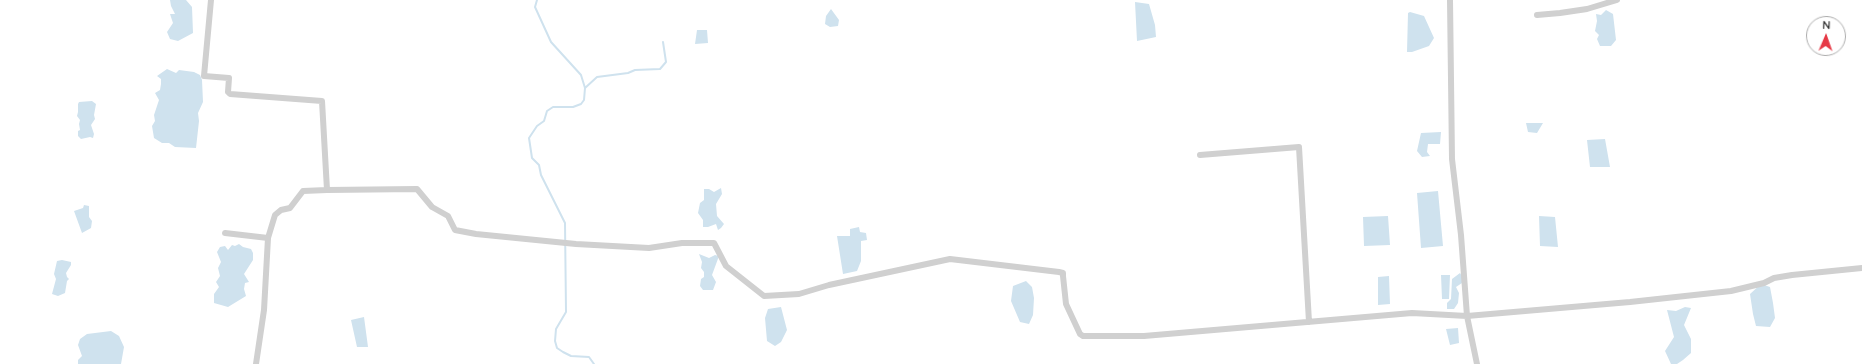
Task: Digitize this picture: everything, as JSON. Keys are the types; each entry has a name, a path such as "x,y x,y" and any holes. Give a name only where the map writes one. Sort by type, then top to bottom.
{"street":[{"path":"211,0 204,76 229,78 228,92 230,94 322,101 327,190"},
{"path":"1450,0 1452,159 1461,235 1467,316 1477,364"},
{"path":"1537,15 1560,13 1587,8 1617,0"},
{"path":"1200,155 1299,146 1309,322"},
{"path":"256,364 264,310 268,238 275,215 281,210 290,208 304,191 417,189 432,207 448,216 455,230 476,234 576,244 649,248 682,243 714,243 726,266 764,296 799,294 829,285 950,259 1063,273 1066,304 1078,332 1083,336 1144,336 1412,313 1467,316 1709,294 1764,284 1774,278 1862,268"},
{"path":"225,233 268,238"}],"water":[{"path":"170,0 186,0 192,7 193,33 178,41 170,39 167,32 173,23 170,14 175,14"},
{"path":"1135,2 1149,4 1155,25 1156,37 1137,41"},
{"path":"831,9 839,20 838,26 830,27 825,24 826,16"},
{"path":"1606,10 1613,14 1616,40 1611,46 1600,46 1597,39 1599,35 1595,31 1597,21 1596,14 1601,15"},
{"path":"1410,12 1424,16 1434,38 1429,46 1412,52 1407,52 1408,13"},
{"path":"697,30 707,30 708,43 695,44"},
{"path":"167,69 176,73 179,70 194,72 200,75 202,80 203,102 198,113 199,121 196,148 175,147 169,143 162,143 154,138 152,126 155,121 154,115 159,100 155,93 160,90 161,84 161,79 157,76"},
{"path":"92,101 96,104 94,115 95,119 91,125 94,134 93,138 90,137 81,139 78,136 78,131 80,130 80,120 77,116 78,104 79,102"},
{"path":"1526,123 1543,123 1537,133 1528,132"},
{"path":"1441,132 1440,144 1428,144 1427,152 1430,156 1422,157 1417,151 1421,133"},
{"path":"1605,139 1610,167 1590,167 1587,140"},
{"path":"721,188 722,194 716,204 717,216 724,224 718,230 716,224 703,227 703,220 698,213 700,203 704,200 704,189 709,189 714,192"},
{"path":"1438,191 1443,246 1421,248 1417,193"},
{"path":"84,205 89,206 89,217 92,221 91,228 82,233 74,211 83,208"},
{"path":"1388,216 1390,245 1364,246 1363,217"},
{"path":"1539,216 1555,217 1558,247 1540,246"},
{"path":"859,227 860,232 866,233 867,240 861,241 861,261 857,271 843,274 837,236 850,236 850,229"},
{"path":"239,244 243,247 251,249 253,253 253,260 244,274 249,282 245,283 244,289 246,296 228,307 214,303 214,294 219,287 216,282 220,276 218,268 221,262 217,252 220,247 225,246 228,250 232,245 235,246"},
{"path":"699,254 709,258 715,255 719,256 712,275 716,282 713,290 703,290 700,286 701,279 704,277 704,272 701,268 702,262"},
{"path":"62,260 71,262 71,265 66,273 69,279 67,281 65,293 58,296 52,294 56,279 54,274 57,261"},
{"path":"1460,273 1462,276 1462,283 1456,287 1459,293 1458,303 1454,309 1447,309 1447,303 1451,299 1452,279"},
{"path":"1441,275 1450,275 1449,299 1442,299"},
{"path":"1389,276 1390,304 1378,305 1378,277"},
{"path":"1026,281 1032,287 1034,298 1033,315 1029,324 1020,322 1011,301 1013,286"},
{"path":"1761,284 1770,287 1775,318 1770,327 1756,326 1753,314 1750,294"},
{"path":"781,307 787,330 781,342 775,346 767,341 765,318 768,309"},
{"path":"1685,307 1691,308 1684,325 1691,339 1691,353 1677,364 1671,364 1665,351 1674,337 1667,310 1676,311"},
{"path":"364,317 368,347 357,347 351,320"},
{"path":"1458,328 1459,343 1450,345 1446,329"},
{"path":"111,331 119,336 124,347 121,364 78,364 78,360 82,356 78,345 80,339 87,334"}],"waterway":[{"path":"537,0 535,7 551,42 581,75 585,88 584,100 581,104 573,107 553,107 547,111 544,121 537,126 529,138 532,158 539,165 541,175 565,223 566,312 556,329 555,341 557,348 563,352 571,356 589,357 594,364"},
{"path":"585,88 597,77 628,73 635,70 660,69 666,62 663,42"}]}
